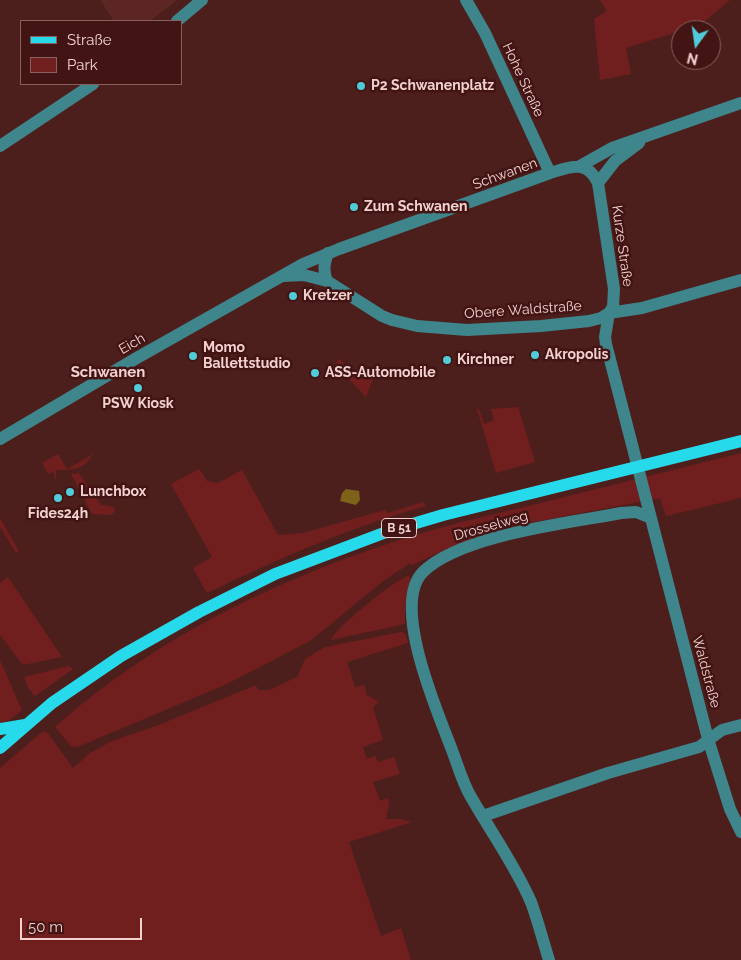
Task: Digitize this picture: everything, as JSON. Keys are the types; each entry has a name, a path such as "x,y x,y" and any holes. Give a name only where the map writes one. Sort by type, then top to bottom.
{"main road":[{"name":"B 51","path":"0,748 52,703 121,656 199,612 276,574 348,545 443,515 741,441"},
{"path":"0,729 29,722"}],"street":[{"path":"178,20 202,0"},
{"name":"Hohe Straße","path":"466,0 485,33 550,173"},
{"path":"0,146 92,85"},
{"name":"Schwanen","path":"328,253 550,173 580,166 612,148 741,103"},
{"name":"Schwanen","path":"598,183 615,161 649,136"},
{"path":"580,166 589,170 598,183"},
{"name":"Kurze Straße","path":"598,183 614,289 613,308 609,313"},
{"path":"327,281 324,273 328,253"},
{"name":"Eich","path":"0,439 281,276 328,253"},
{"name":"Eich","path":"281,276 304,275 327,281"},
{"name":"Obere Waldstraße","path":"327,281 382,316 392,320 417,326 466,330 589,321 601,318 609,313 642,308 741,280"},
{"path":"609,313 605,337 650,518"},
{"name":"Drosselweg","path":"549,960 531,903 470,796 420,661 412,605 416,583 422,573 432,564 446,556 461,549 513,533 621,513 636,512 650,518"},
{"name":"Waldstraße","path":"650,518 708,739 728,803 741,832"},
{"path":"483,816 608,773 699,747 722,730 741,725"}],"shaded area":[{"path":"100,0 176,0 151,20 113,20"},
{"path":"346,489 359,491 360,500 356,505 340,501 342,493"}],"green space":[{"path":"600,0 730,0 706,20 671,20 671,34 626,48 631,74 600,80 594,19 607,11"},
{"path":"339,359 355,375 373,379 366,397 335,364"},
{"path":"518,407 535,462 496,473 477,409 479,409 484,424 494,420 491,409"},
{"path":"741,453 741,498 666,516 660,498 503,528 447,549 412,565 410,563 382,582 310,641 227,684 80,746 72,747 55,727 94,694 180,636 273,588 321,568 370,550 448,526"},
{"path":"58,454 67,469 93,454 86,463 78,468 68,470 56,470 56,481 53,471 48,474 42,463"},
{"path":"199,469 207,481 218,483 242,470 278,535 303,533 385,510 387,513 423,502 426,506 342,534 260,568 207,593 193,568 212,557 171,484"},
{"path":"79,473 101,505 114,507 115,511 111,515 92,514 71,474"},
{"path":"0,518 19,551 16,553 0,527"},
{"path":"408,576 411,578 405,607 405,624 331,640 366,605 401,579"},
{"path":"8,577 62,657 23,665 0,635 0,583"},
{"path":"401,632 405,633 408,643 347,662 355,687 364,685 367,695 379,702 373,707 383,740 363,747 367,759 375,756 378,762 394,757 400,774 373,782 380,801 388,798 386,819 412,822 349,842 381,936 401,928 411,960 0,960 0,768 43,731 47,732 73,768 90,753 112,741 156,726 256,685 258,690 269,690 297,677 305,659 325,647"},
{"path":"0,660 22,710 10,720 0,723"},
{"path":"69,666 73,669 35,696 28,688 24,677"}],"place":[{"name":"P2 Schwanenplatz","path":"361,86"},
{"name":"Zum Schwanen","path":"354,207"},
{"name":"Kretzer","path":"293,296"},
{"name":"Akropolis","path":"535,355"},
{"name":"Momo Ballettstudio","path":"193,356"},
{"name":"Kirchner","path":"447,360"},
{"name":"ASS-Automobile","path":"315,373"},
{"name":"PSW Kiosk","path":"138,388"},
{"name":"Lunchbox","path":"70,492"},
{"name":"Fides24h","path":"58,498"}],"district":[{"name":"Schwanen","path":"108,372"}]}
